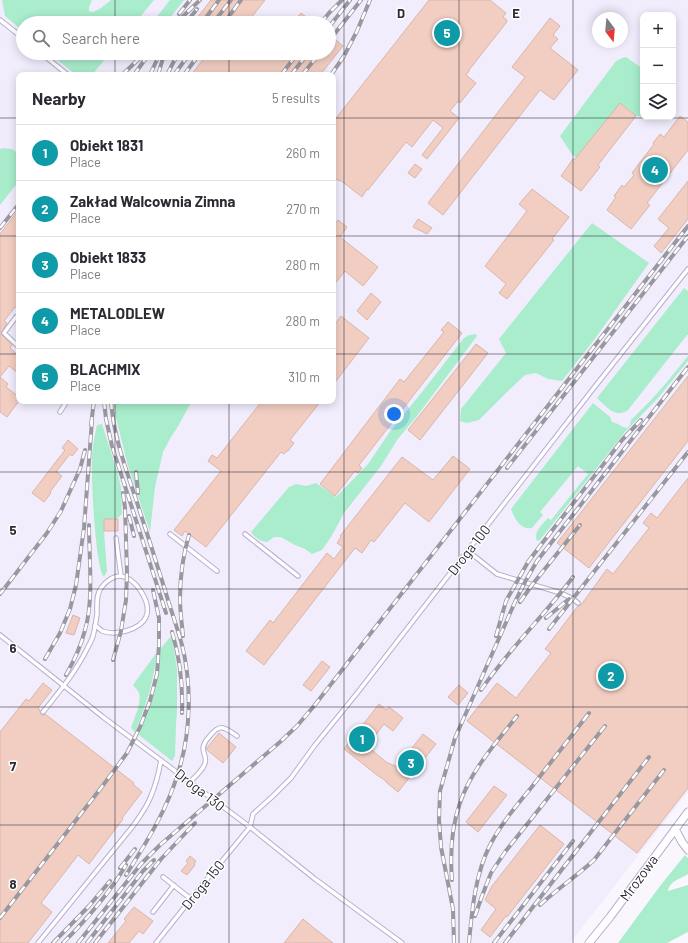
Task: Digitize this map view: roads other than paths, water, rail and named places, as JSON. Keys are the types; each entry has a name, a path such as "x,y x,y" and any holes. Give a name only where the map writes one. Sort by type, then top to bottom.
{"street":[{"name":"Mrozowa","path":"588,943 610,917 688,812"},
{"path":"675,829 688,850"}],"lane":[{"path":"0,20 16,33"},
{"path":"50,60 64,72"},
{"name":"Droga 100","path":"250,827 253,814 291,778 315,745 688,269"},
{"path":"16,317 4,333 16,344"},
{"path":"60,412 65,404"},
{"path":"170,534 217,571"},
{"path":"245,534 298,576"},
{"path":"116,538 121,576"},
{"path":"468,551 497,574 561,593 578,603"},
{"path":"43,712 64,686 81,661 93,637 100,588 114,577 121,576 135,584 145,599 147,608 146,617 130,630 120,633 102,631 95,625"},
{"name":"Droga 130","path":"0,635 109,721 250,827 315,879 402,943"},
{"path":"190,782 205,764 206,760 203,748 204,743 213,732 223,728 227,729 236,736"},
{"path":"38,943 137,821 151,797 157,780 161,760"},
{"name":"Droga 150","path":"156,943 250,827"},
{"path":"163,877 191,899"},
{"path":"153,912 174,885"}],"railway":[{"path":"179,14 190,0"},
{"path":"183,16 200,0"},
{"path":"207,16 219,0"},
{"path":"218,16 231,0"},
{"path":"229,16 241,0"},
{"path":"327,16 342,0"},
{"path":"336,18 350,0"},
{"path":"336,32 361,0"},
{"path":"333,72 344,56 357,31 370,0"},
{"path":"192,16 197,9"},
{"path":"125,72 138,60"},
{"path":"136,72 145,60"},
{"path":"151,72 157,60"},
{"path":"159,72 162,60"},
{"path":"168,72 175,60"},
{"path":"176,72 185,60"},
{"path":"186,72 195,60"},
{"path":"283,72 293,60"},
{"path":"293,72 303,60"},
{"path":"304,72 314,60"},
{"path":"0,228 16,208"},
{"path":"78,943 141,864 160,845 297,726 688,226"},
{"path":"507,468 688,236"},
{"path":"454,943 453,909 441,847 439,820 440,791 455,738 515,602 537,561 688,367"},
{"path":"91,425 94,404"},
{"path":"104,404 112,446 166,613"},
{"path":"111,404 115,431 123,459 182,645 189,693 186,742 178,773 162,813 126,875"},
{"path":"45,659 60,633 70,609 76,585 84,528 92,420"},
{"path":"496,636 506,601 528,562 622,440 641,420"},
{"path":"0,594 47,533 61,511 80,469 85,450"},
{"path":"549,629 688,452"},
{"path":"136,472 138,493"},
{"path":"113,660 121,631 126,600 127,572 125,508 123,493"},
{"path":"129,516 134,536"},
{"path":"66,675 79,648 88,618 90,592 89,525"},
{"path":"520,602 580,525"},
{"path":"183,636 180,604 181,583 189,535"},
{"path":"481,690 503,661 573,577"},
{"path":"0,918 127,753 140,727 150,701 157,674 159,618 153,590"},
{"path":"546,618 569,599"},
{"path":"172,632 180,672 182,713"},
{"path":"469,943 473,905 478,880 490,845 509,815 589,713"},
{"path":"452,880 451,851 453,831 460,803 477,768 517,716"},
{"path":"475,916 491,873 505,852 605,726"},
{"path":"505,943 649,757"},
{"path":"540,905 594,860 664,770"},
{"path":"95,943 161,859 195,823"},
{"path":"494,943 573,841"},
{"path":"120,868 135,849"},
{"path":"87,943 143,871 154,860"},
{"path":"63,943 97,906 126,865"},
{"path":"53,943 89,906 110,881"}],"place":[{"name":"BLACHMIX","path":"447,33"},
{"name":"METALODLEW","path":"655,170"},
{"name":"Zakład Walcownia Zimna","path":"611,676"},
{"name":"Obiekt 1831","path":"362,739"},
{"name":"Obiekt 1833","path":"411,763"}]}
